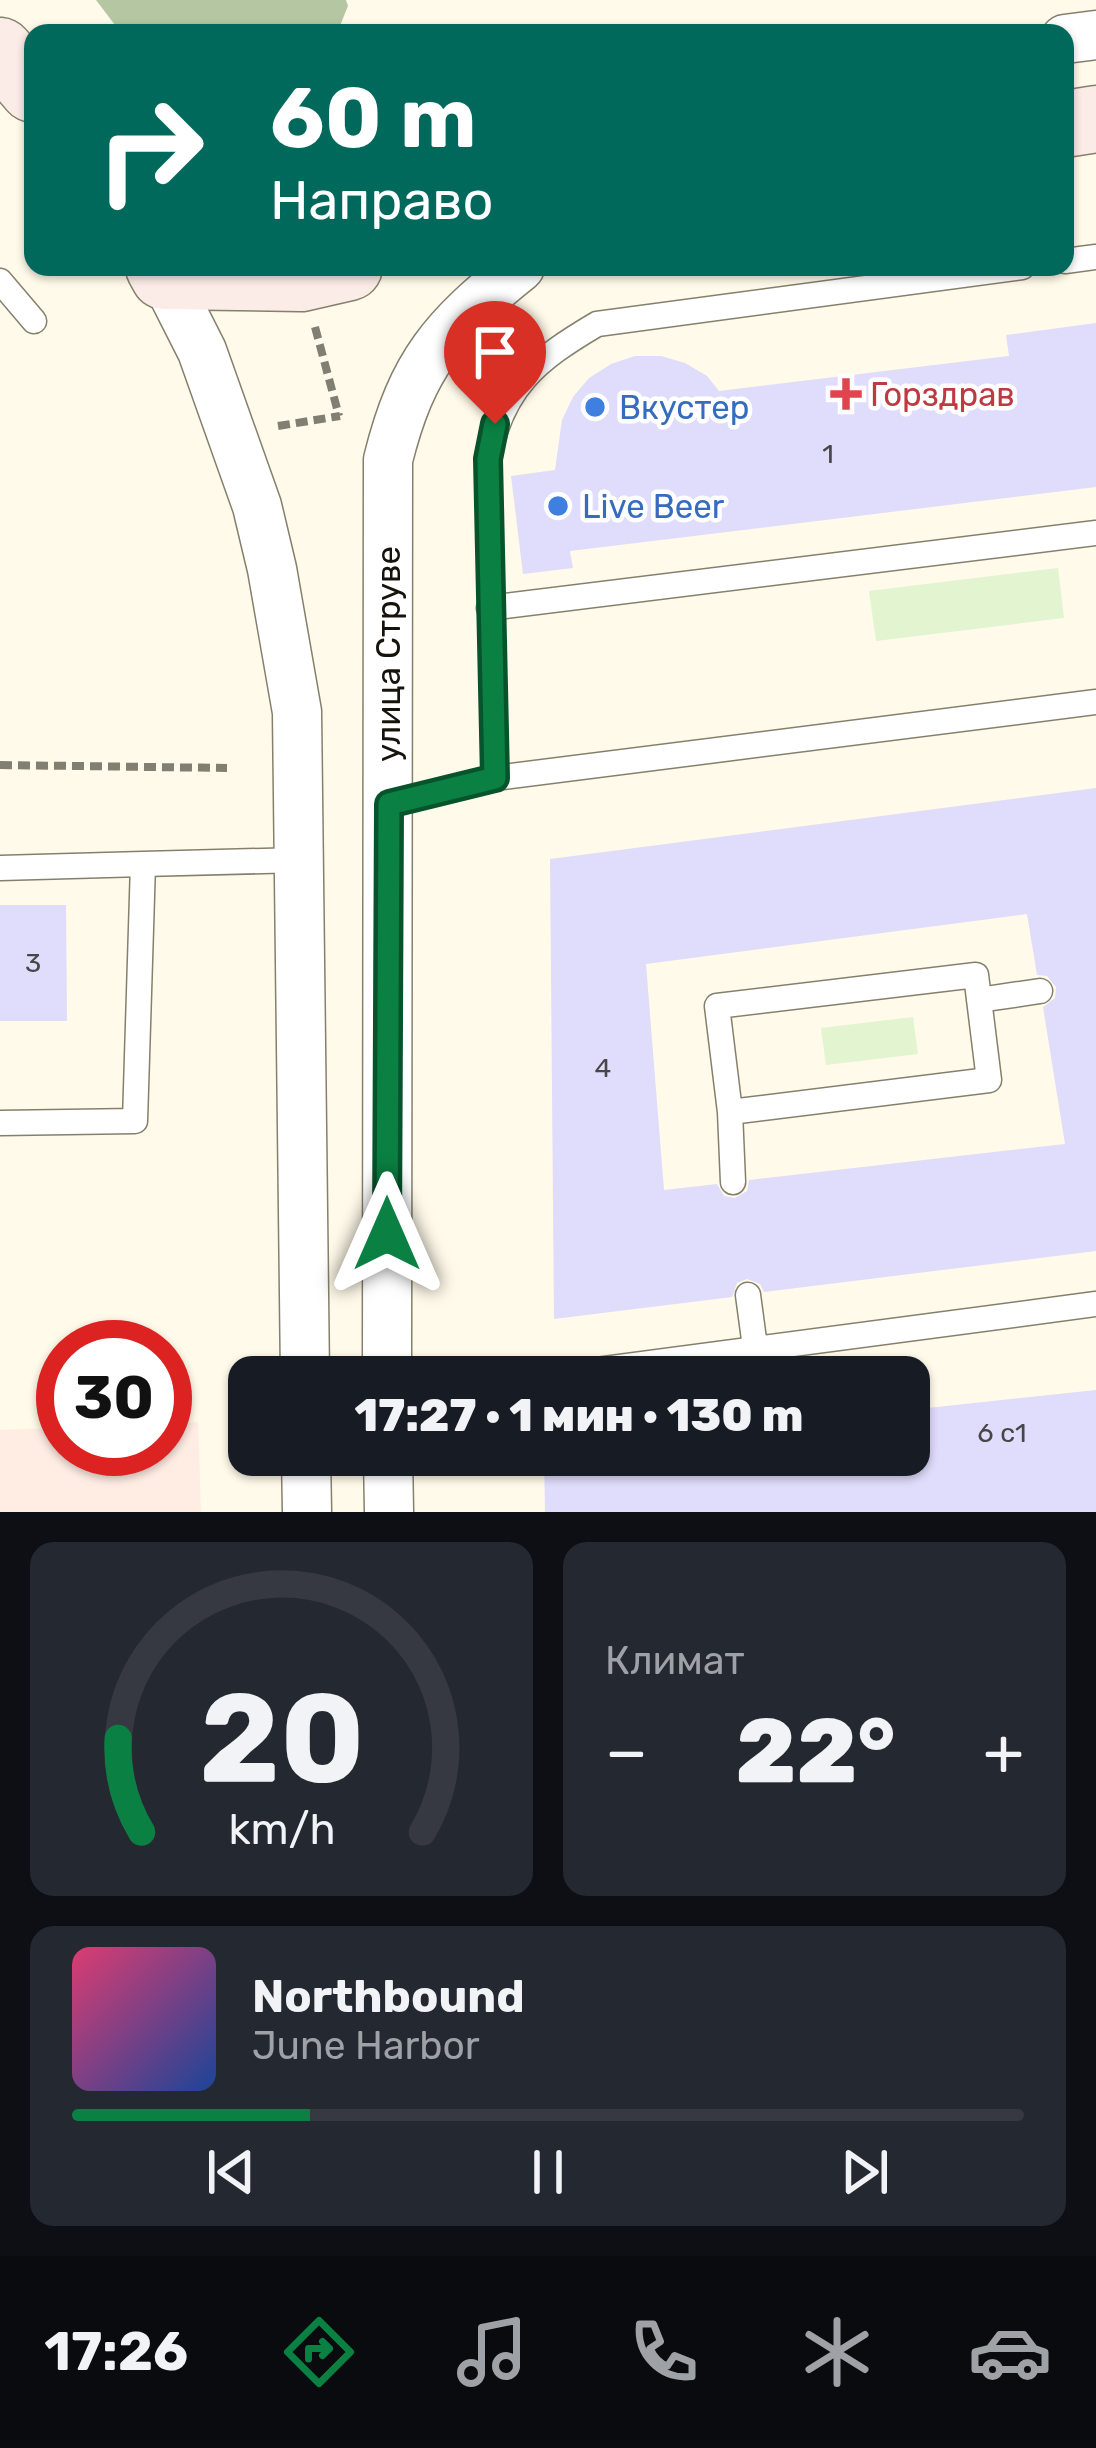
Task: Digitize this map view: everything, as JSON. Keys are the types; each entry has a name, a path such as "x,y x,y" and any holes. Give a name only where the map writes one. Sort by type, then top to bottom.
{"street":[{"path":"0,51 24,79"},
{"path":"170,276 233,431 272,569 297,712 305,1356"},
{"path":"268,276 310,276"},
{"name":"улица Струве","path":"387,1356 388,460 417,374 462,314 509,276"},
{"path":"306,1476 307,1512"},
{"path":"388,1476 389,1512"}],"lane":[{"path":"495,778 488,459 495,424 514,388 558,347 598,325 956,276"},
{"path":"0,280 34,322"},
{"path":"489,608 1096,533"},
{"path":"389,804 495,778 1096,702"},
{"path":"0,868 300,860"},
{"path":"0,1123 135,1121 143,864"},
{"path":"730,1112 989,1080 976,975 717,1006 734,1182"},
{"path":"979,1000 1040,992"},
{"path":"748,1294 756,1356"},
{"path":"702,1356 1096,1304"}],"path":[{"path":"314,325 339,416"},
{"path":"267,428 355,413"},
{"path":"0,765 227,768"}],"shaded area":[{"path":"192,1422 198,1422 201,1512 0,1512 0,1430 36,1429 36,1476 192,1476"}],"green space":[{"path":"96,0 346,0 348,6 341,24 114,24"},
{"path":"1058,568 1064,618 876,641 869,591"},
{"path":"913,1017 918,1054 826,1065 821,1028"}],"building":[{"path":"1096,323 1096,487 570,551 573,568 523,574 511,476 555,470 562,420 573,397 589,378 611,364 635,356 661,356 707,376 719,391 1009,356 1006,335"},
{"path":"1096,788 1096,1251 764,1292 760,1284 747,1279 737,1283 732,1297 554,1319 550,859","holes":["1027,914 1037,975 1047,976 1056,987 1055,998 1043,1007 1065,1144 749,1180 747,1191 735,1198 724,1196 717,1184 664,1190 646,964"]},
{"path":"0,905 66,905 67,1021 0,1021"},
{"path":"1096,1390 1096,1512 545,1512 544,1476 930,1476 930,1408"}],"place":[{"name":"Горздрав","path":"846,394"},
{"name":"Вкустер","path":"595,407"},
{"name":"Live Beer","path":"558,506"}],"route":[{"path":"387,1234 389,804 495,778 488,459 495,424"}]}
